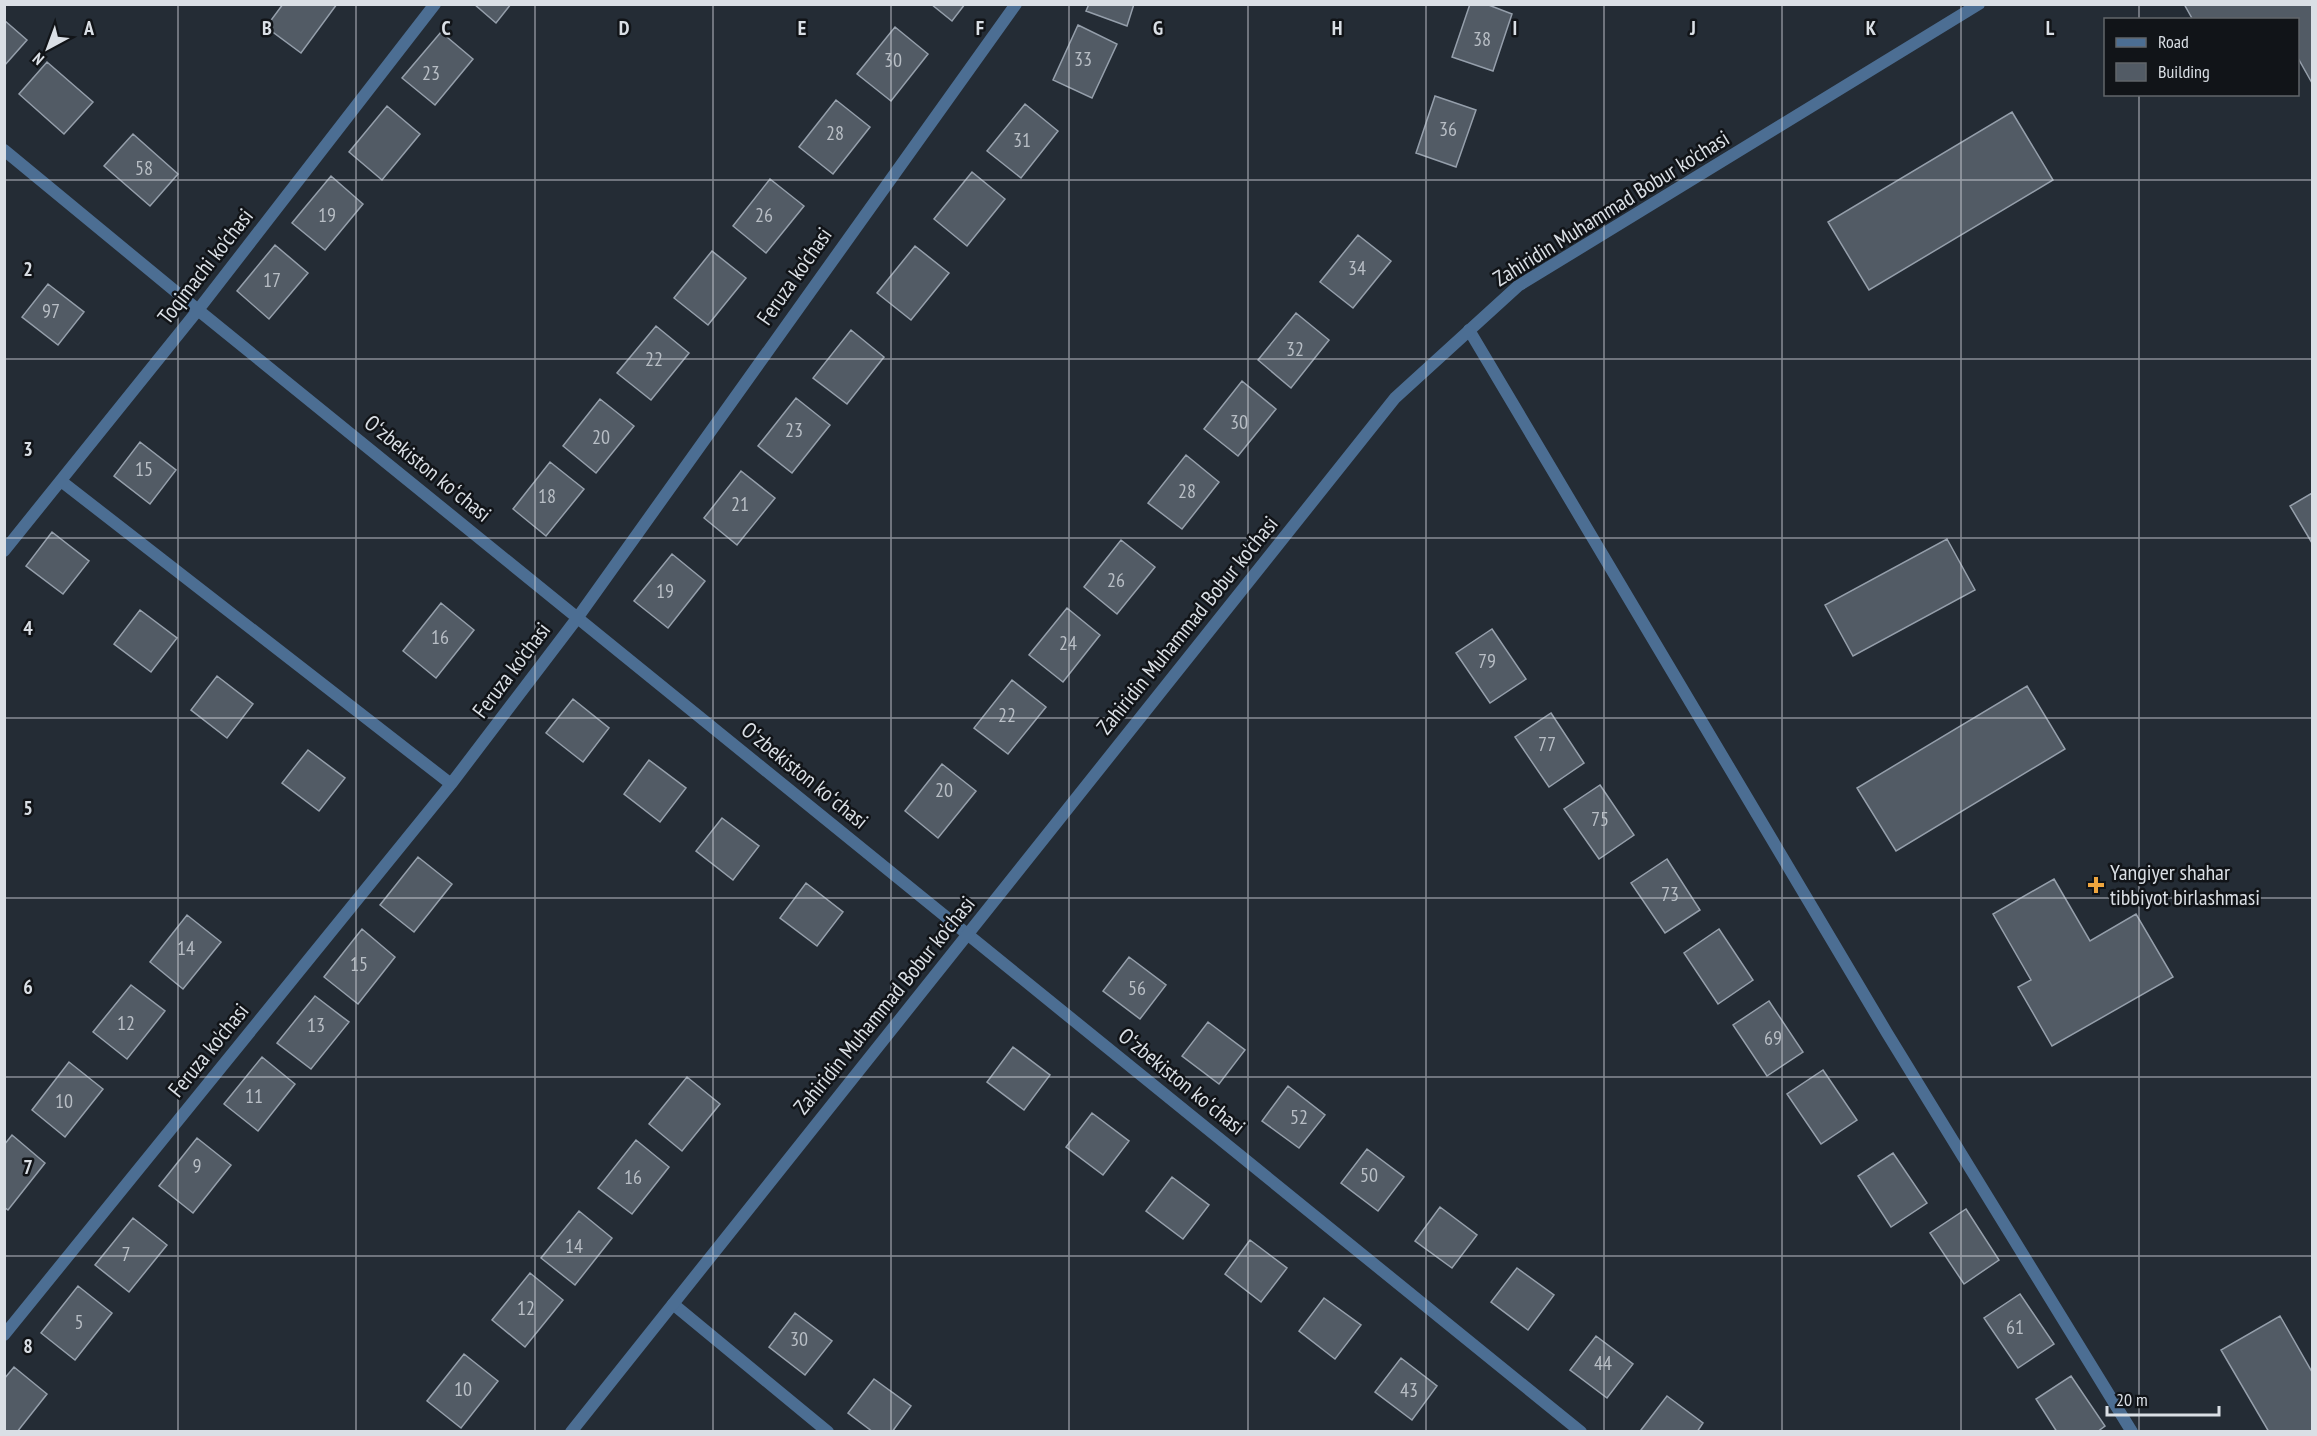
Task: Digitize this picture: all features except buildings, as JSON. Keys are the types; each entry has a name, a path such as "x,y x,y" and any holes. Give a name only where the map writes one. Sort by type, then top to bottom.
{"street":[{"name":"Toqimachi ko'chasi","path":"4,551 198,310 435,4"},
{"name":"Feruza ko'chasi","path":"4,1335 451,784 578,617 1016,4"},
{"name":"Zahiridin Muhammad Bobur ko'chasi","path":"571,1431 1395,398 1518,286 1979,4"},
{"name":"Oʻzbekiston koʻchasi","path":"4,150 198,310 1581,1431"},
{"path":"1469,330 1887,1034 2132,1431"},
{"path":"61,481 451,784"},
{"path":"673,1304 828,1431"}],"place":[{"name":"Yangiyer shahar tibbiyot birlashmasi","path":"2096,885"}]}
